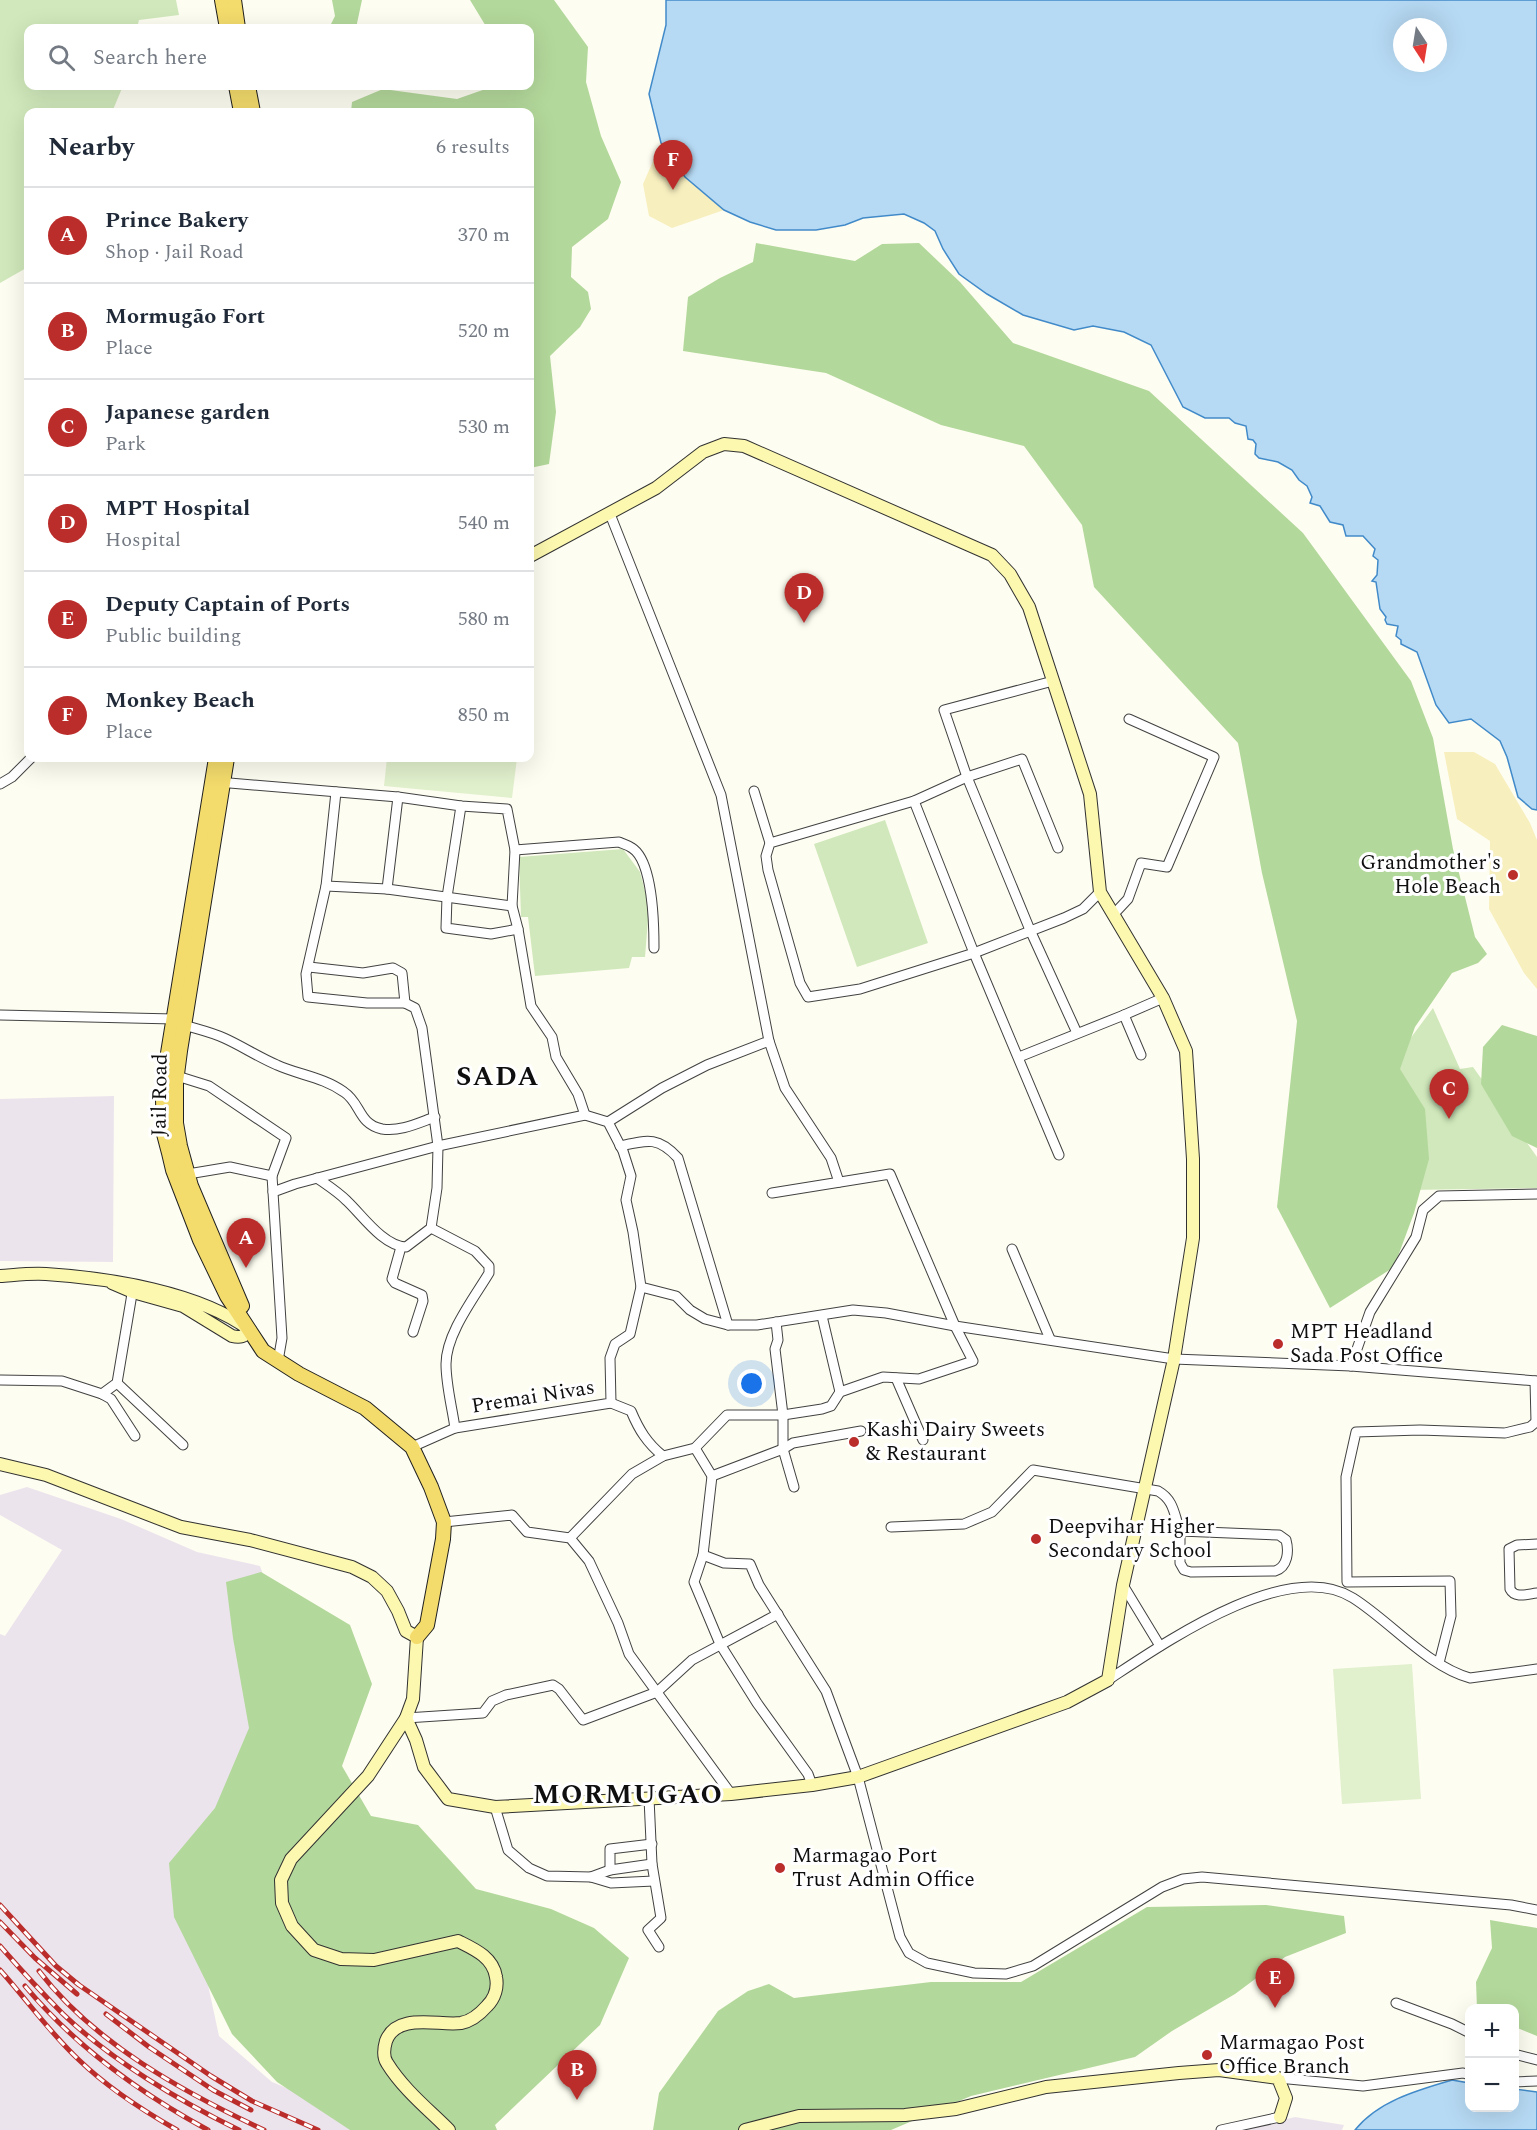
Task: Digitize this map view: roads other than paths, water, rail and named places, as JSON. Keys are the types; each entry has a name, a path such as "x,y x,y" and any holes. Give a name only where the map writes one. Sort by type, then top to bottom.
{"main road":[{"path":"222,0 226,24"},
{"path":"234,0 237,24"},
{"path":"238,90 240,108"},
{"path":"249,90 252,108"},
{"name":"Jail Road","path":"216,762 218,782"},
{"name":"Jail Road","path":"226,762 218,782 179,1022 163,1100 164,1134 173,1170 200,1240 226,1296 250,1330"},
{"name":"Jail Road","path":"179,1022 176,1123 180,1146 188,1174 249,1321 250,1330"},
{"path":"250,1330 263,1351 365,1408 412,1447 431,1486 444,1522 428,1625 417,1637"}],"street":[{"path":"534,554 656,488 703,452 724,444 744,446 992,555 1010,574 1029,608 1090,794 1100,892 1163,998 1186,1052 1193,1159 1193,1238 1174,1359 1123,1585 1108,1680"},
{"path":"610,514 721,795 769,1041 785,1088 831,1158 839,1182"},
{"path":"1053,681 944,710 967,777 1030,930 1077,1033"},
{"path":"1113,915 1128,900 1141,863 1167,867 1214,757 1129,719"},
{"path":"770,843 914,801 967,777 1022,759 1058,848"},
{"path":"0,784 12,777 27,762"},
{"path":"218,782 398,797 461,806 507,809 515,850 512,906 531,1006 552,1037 556,1057 578,1094 585,1115"},
{"path":"754,791 770,843 766,856 768,870 800,983 808,997 860,989 974,953 1083,909 1100,892"},
{"path":"317,1178 347,1200 366,1223 401,1247 406,1247 431,1228 437,1188 438,1146 422,1028 414,1008 405,1003 367,1003 309,997 306,974 326,886 336,792"},
{"path":"387,889 398,797"},
{"path":"914,801 974,953 1059,1155"},
{"path":"461,806 447,897 446,928 491,934 518,929"},
{"path":"515,850 619,842 634,848 644,865 654,908 654,948"},
{"path":"326,886 387,889 512,906"},
{"path":"309,967 363,973 393,968 402,973 405,1003"},
{"path":"1019,1057 1163,998"},
{"path":"0,1015 179,1022 222,1037 278,1066 320,1078 347,1093 357,1106 362,1118 371,1126 383,1129 406,1128 435,1117"},
{"path":"1124,1015 1141,1055"},
{"path":"608,1122 662,1088 707,1065 769,1041"},
{"path":"177,1076 209,1086 286,1138 272,1176 282,1338 278,1361"},
{"path":"273,1192 438,1146 585,1115 608,1122 631,1176 626,1200 641,1287 676,1296 690,1310 705,1320 728,1325 776,1322 853,1310 886,1313 955,1326 1174,1359 1351,1366 1536,1381 1537,1422 1530,1427 1505,1433 1419,1430 1356,1432 1346,1477 1347,1582 1450,1581 1451,1616 1439,1663"},
{"path":"620,1146 645,1141 667,1146 678,1158 728,1325"},
{"path":"188,1174 230,1167 272,1176"},
{"path":"570,1538 632,1474 663,1456 695,1448 727,1415 783,1415 822,1409 831,1406 840,1392 883,1377 919,1379 973,1361 955,1326 890,1174 772,1193"},
{"path":"1351,1366 1370,1312 1416,1237 1423,1210 1439,1196 1537,1194"},
{"path":"431,1228 475,1251 489,1266 489,1273 448,1347 446,1364 454,1428"},
{"path":"401,1247 392,1280 422,1295 423,1301 413,1332"},
{"path":"1012,1249 1050,1339"},
{"path":"0,1276 44,1274 112,1283 184,1298 221,1312 250,1330"},
{"name":"Premai Nivas","path":"412,1447 454,1428 610,1403 610,1358 615,1344 630,1334 641,1287"},
{"path":"102,1394 117,1383 133,1289"},
{"path":"822,1316 840,1392"},
{"path":"776,1322 778,1340 775,1348 783,1415 783,1449 794,1487"},
{"path":"896,1378 923,1440"},
{"path":"0,1380 62,1381 102,1394 111,1400 135,1436"},
{"path":"117,1383 183,1445"},
{"path":"610,1403 631,1411 639,1432 650,1446 663,1456"},
{"path":"712,1476 793,1443 861,1431"},
{"path":"695,1448 712,1476 704,1555 694,1582 720,1644 757,1702 808,1774 812,1785"},
{"path":"0,1464 46,1475 181,1527 250,1540 352,1567 372,1577 387,1591 406,1631 417,1637 413,1699 406,1718 368,1776 291,1859 281,1880 282,1903 292,1926 314,1950 341,1959 374,1959 458,1941 488,1959 495,1972 498,1986 490,2003 478,2016 462,2023 410,2023 393,2031 385,2045 385,2061 400,2080 449,2130"},
{"path":"891,1527 964,1524 992,1512 1033,1470 1144,1488 1167,1496 1180,1531 1180,1563 1184,1569 1191,1572 1275,1571 1282,1569 1285,1563 1288,1545 1286,1540 1279,1535 1180,1531"},
{"path":"444,1522 512,1515 527,1532 570,1538 589,1561 618,1623 629,1654 731,1794"},
{"path":"1537,1544 1517,1545 1509,1549 1512,1593 1516,1595 1537,1593"},
{"path":"704,1555 724,1563 750,1564 759,1585 826,1690 858,1777 900,1937 909,1953 927,1963 974,1973 1006,1974 1033,1966 1162,1887 1183,1879 1202,1877 1512,1905 1537,1910"},
{"path":"1123,1585 1160,1646"},
{"path":"406,1718 416,1740 424,1767 448,1799 495,1807 731,1794 812,1785 858,1777 1067,1702 1108,1680 1160,1646 1231,1608 1268,1593 1302,1586 1327,1587 1352,1597 1439,1663 1461,1676 1470,1678 1537,1669"},
{"path":"406,1718 483,1713 492,1701 506,1695 553,1685 559,1689 583,1720 657,1692 692,1660 778,1614"},
{"path":"649,1798 652,1864 661,1918 648,1930 659,1947"},
{"path":"495,1807 508,1850 529,1868 547,1876 591,1877 611,1884 654,1881"},
{"path":"610,1870 609,1849 652,1844"},
{"path":"591,1877 610,1870 652,1864"},
{"path":"1396,2003 1465,2030"},
{"path":"1519,2055 1537,2060"},
{"path":"745,2130 799,2116 905,2115 956,2109 1046,2087 1179,2073 1219,2070 1363,2086 1465,2073"},
{"path":"1221,2130 1280,2117 1286,2098 1278,2078"},
{"path":"1519,2082 1537,2081"}],"water":[{"path":"666,0 1537,0 1537,810 1532,809 1518,797 1500,741 1471,719 1449,723 1436,705 1417,652 1401,644 1401,640 1396,636 1398,626 1387,624 1386,617 1380,609 1376,582 1372,581 1377,575 1378,560 1373,556 1375,549 1363,536 1346,536 1343,525 1330,522 1320,506 1310,503 1312,497 1307,486 1292,470 1278,462 1259,458 1255,454 1256,444 1253,440 1248,439 1246,426 1235,423 1229,418 1205,418 1183,407 1151,345 1124,332 1093,326 1074,330 1023,315 959,274 935,231 904,214 863,218 845,225 816,230 776,230 750,222 724,210 685,177 661,143 649,94 666,25"},
{"path":"1452,2080 1465,2082 1465,2112 1519,2112 1519,2090 1537,2092 1537,2130 1355,2130 1375,2111 1412,2093"}],"railway":[{"path":"0,1905 56,1966 79,1985 211,2076 252,2101 318,2130"},
{"path":"0,1922 35,1958 77,1994"},
{"path":"0,1946 63,2014 102,2047 170,2093 239,2130"},
{"path":"0,1970 58,2039 90,2070 126,2098 177,2130"},
{"path":"39,1971 61,1997 113,2043 172,2082 264,2130"},
{"path":"25,1986 65,2029 109,2067 157,2100 208,2130"},
{"path":"106,2014 149,2047 213,2090 251,2110"}],"place":[{"name":"Monkey Beach","path":"673,190"},
{"name":"MPT Hospital","path":"804,623"},
{"name":"Grandmother's Hole Beach","path":"1513,875"},
{"name":"Japanese garden","path":"1449,1119"},
{"name":"Prince Bakery","path":"246,1268"},
{"name":"MPT Headland Sada Post Office","path":"1278,1344"},
{"name":"Kashi Dairy Sweets & Restaurant","path":"854,1442"},
{"name":"Deepvihar Higher Secondary School","path":"1036,1539"},
{"name":"Marmagao Port Trust Admin Office","path":"780,1868"},
{"name":"Deputy Captain of Ports","path":"1275,2008"},
{"name":"Marmagao Post Office Branch","path":"1207,2055"},
{"name":"Mormugão Fort","path":"577,2100"}],"district":[{"name":"SADA","path":"498,1077"},
{"name":"MORMUGAO","path":"628,1795"}]}
